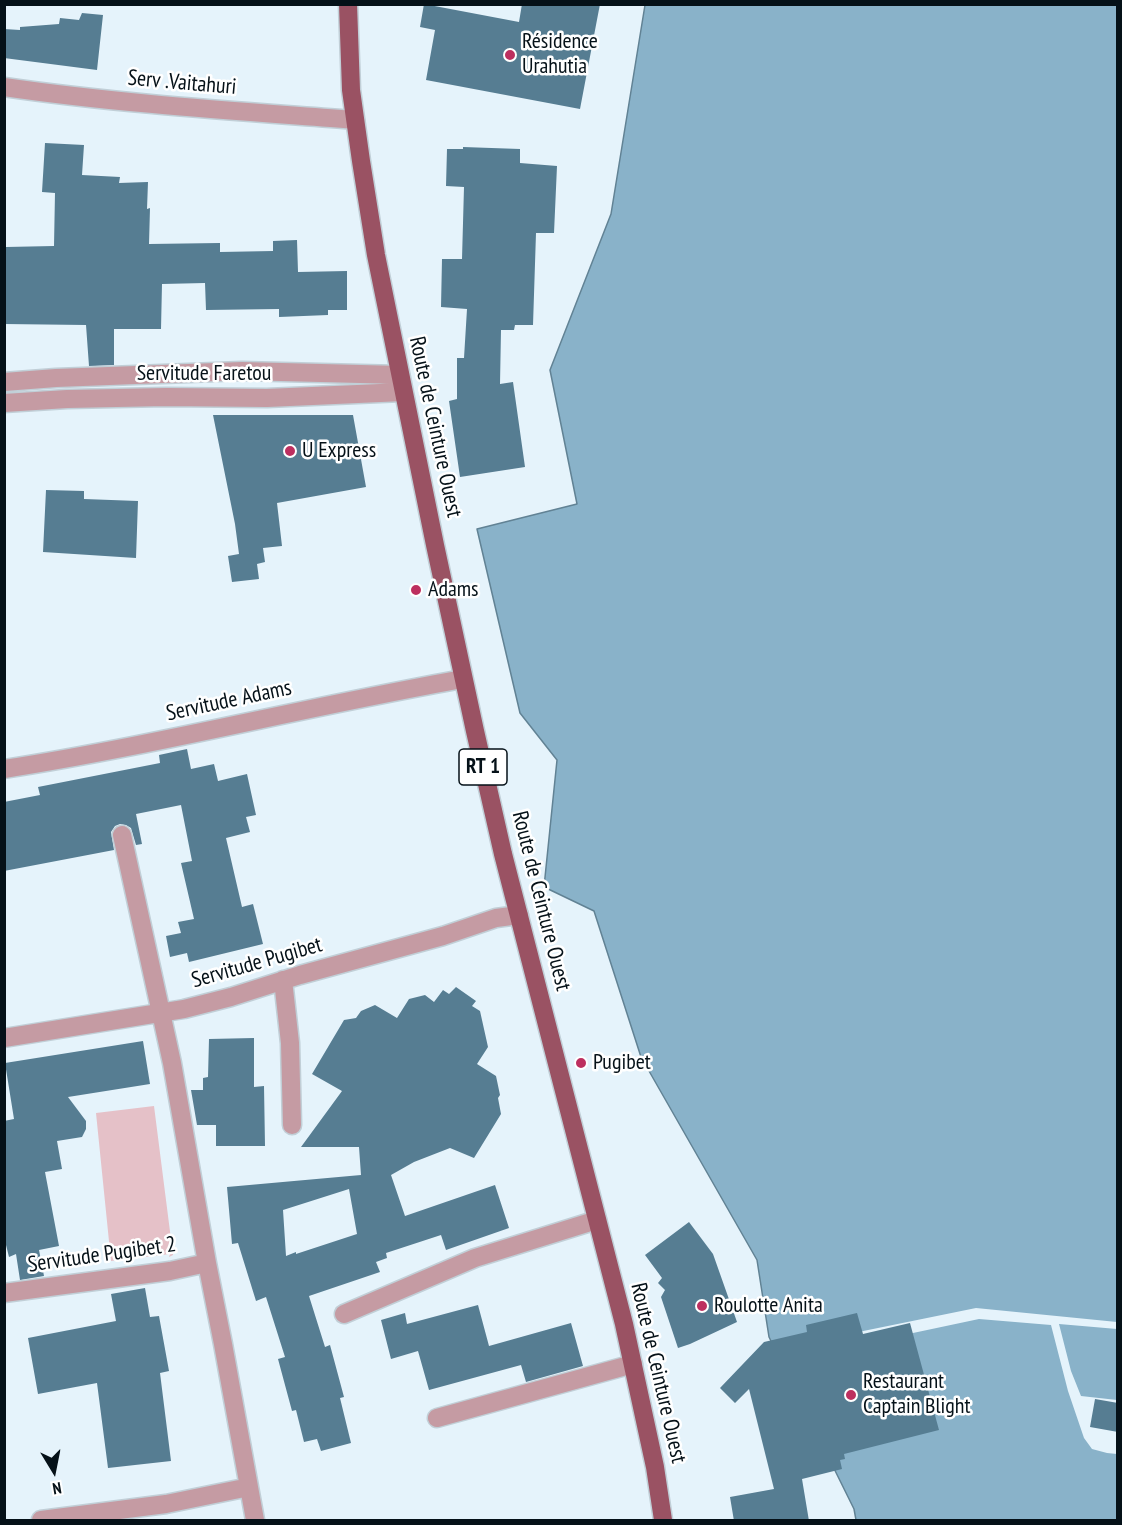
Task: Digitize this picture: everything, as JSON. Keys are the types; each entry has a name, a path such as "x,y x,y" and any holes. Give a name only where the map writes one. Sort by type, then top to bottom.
{"main road":[{"name":"Route de Ceinture Ouest","path":"348,4 351,90 355,120 376,255 401,384 503,854 633,1364 655,1467 663,1521"}],"street":[{"name":"Serv .Vaitahuri","path":"4,87 74,97 355,120"},
{"name":"Servitude Faretou","path":"4,382 242,371 401,384"},
{"name":"Servitude Faretou","path":"4,403 155,397 267,398 401,384"},
{"name":"Servitude Adams","path":"4,769 65,759 383,693 464,679"},
{"path":"122,835 176,1084 255,1521"},
{"name":"Servitude Pugibet","path":"4,1038 162,1014 231,997 380,952 443,936 496,918 519,915"},
{"path":"283,980 290,1043 292,1125"},
{"path":"344,1314 475,1258 597,1220"},
{"name":"Servitude Pugibet 2","path":"4,1293 170,1271 207,1263"},
{"path":"437,1418 633,1364"},
{"path":"41,1521 166,1504 249,1487"}],"shaded area":[{"path":"154,1106 173,1255 111,1261 96,1113"}],"water":[{"path":"645,5 1117,5 1117,1520 856,1520 854,1509 769,1337 757,1260 641,1057 594,911 544,887 557,760 520,713 477,529 577,504 550,370 611,214"}],"pier":[{"path":"976,1308 1117,1322 1117,1329 1059,1324 1071,1371 1081,1396 1117,1400 1117,1454 1092,1449 1084,1438 1068,1391 1051,1325 979,1319 781,1361 775,1349"}],"building":[{"name":"Résidence Urahutia","path":"424,4 519,22 522,4 600,4 580,109 426,80 435,30 420,27"},
{"path":"82,13 103,15 97,70 4,58 4,29 20,30 20,27 59,24 60,18 79,20"},
{"path":"45,143 84,145 82,175 120,177 119,183 148,182 149,244 220,243 220,252 273,251 273,241 297,240 298,272 347,271 347,310 328,310 328,315 279,317 279,309 206,310 205,283 162,284 161,329 114,329 114,365 89,366 86,325 4,324 4,252 6,252 6,247 54,246 55,193 42,192"},
{"path":"463,147 520,149 520,163 557,166 554,233 536,233 533,325 515,325 514,330 501,330 500,384 513,382 525,467 460,477 449,401 457,399 457,358 464,358 467,309 441,307 442,259 462,259 464,187 446,186 447,149 463,149"},
{"name":"U Express","path":"213,415 353,415 366,487 277,503 282,546 263,548 265,562 257,564 259,579 232,582 228,556 239,554"},
{"path":"46,490 84,491 84,499 138,501 136,558 43,552"},
{"path":"187,749 191,769 214,764 218,781 247,774 256,815 246,817 250,832 226,838 242,907 253,904 263,944 189,962 187,953 170,957 166,936 181,933 178,922 194,919 181,863 192,861 181,805 136,814 142,844 136,845 131,828 120,824 115,826 111,832 114,850 4,871 4,802 40,795 38,787 160,763 159,755"},
{"path":"456,987 476,1001 472,1006 480,1011 488,1047 477,1064 496,1076 501,1114 474,1158 450,1148 414,1162 391,1175 405,1216 495,1185 509,1228 446,1250 441,1235 386,1253 387,1258 376,1262 380,1272 309,1296 325,1347 330,1345 344,1397 340,1398 351,1443 321,1451 317,1439 304,1442 296,1410 292,1411 278,1359 285,1357 266,1297 256,1301 238,1243 232,1244 227,1187 361,1175 359,1147 301,1147 342,1091 312,1074 344,1020 356,1018 361,1011 375,1005 397,1018 409,999 425,995 434,1002 443,990 449,994","holes":["349,1189 357,1234 286,1256 283,1210"]},
{"path":"254,1038 254,1087 264,1086 265,1146 216,1146 216,1125 197,1125 191,1090 203,1090 203,1078 208,1077 209,1039"},
{"path":"143,1041 150,1084 68,1097 86,1121 86,1129 82,1137 57,1141 62,1169 45,1172 59,1246 39,1250 44,1276 20,1280 16,1254 9,1257 4,1237 4,1121 14,1119 5,1063"},
{"path":"689,1222 713,1254 737,1322 678,1348 661,1297 665,1290 658,1283 662,1278 645,1255"},
{"path":"145,1288 150,1317 159,1316 169,1371 160,1373 171,1461 108,1468 97,1383 38,1394 28,1338 116,1321 111,1294"},
{"path":"478,1305 489,1346 571,1323 583,1366 526,1382 521,1365 429,1390 418,1351 391,1359 381,1320 405,1313 407,1324"},
{"name":"Restaurant Captain Blight","path":"857,1313 863,1334 910,1323 939,1430 844,1454 845,1459 840,1460 842,1469 802,1479 809,1521 734,1521 730,1497 774,1489 749,1389 735,1403 720,1388 764,1342 807,1332 806,1325"},
{"path":"1095,1399 1118,1403 1118,1432 1090,1427"}],"place":[{"name":"Résidence Urahutia","path":"510,55"},
{"name":"U Express","path":"290,451"},
{"name":"Adams","path":"416,590"},
{"name":"Pugibet","path":"581,1063"},
{"name":"Roulotte Anita","path":"702,1306"},
{"name":"Restaurant Captain Blight","path":"851,1395"}]}
